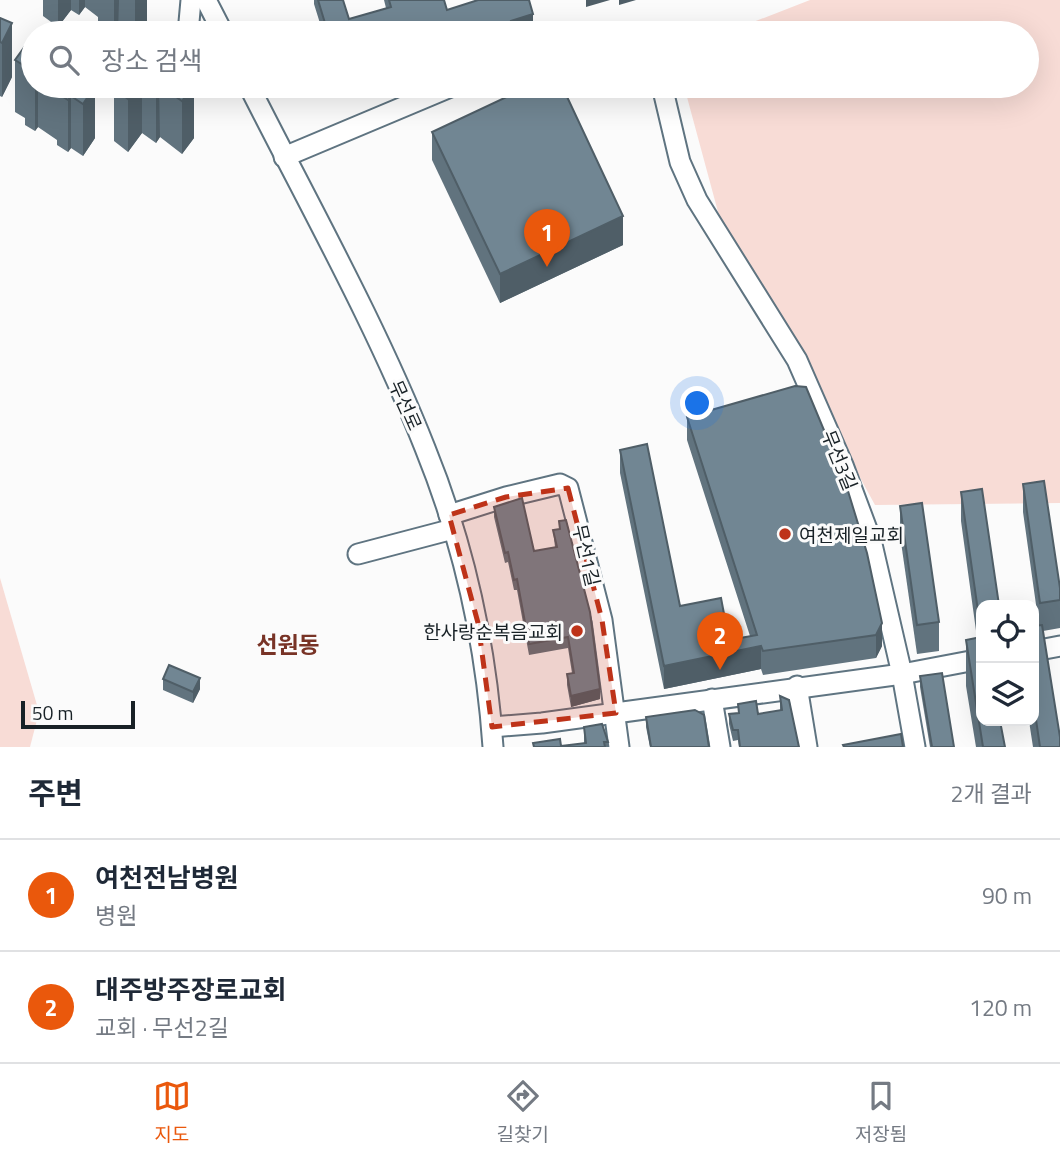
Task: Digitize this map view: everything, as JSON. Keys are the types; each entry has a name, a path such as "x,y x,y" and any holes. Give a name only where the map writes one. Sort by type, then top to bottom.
{"street":[{"path":"189,21 191,0"},
{"path":"206,0 217,21"},
{"name":"무선로","path":"254,98 397,384 426,450 451,522 480,636 493,747"},
{"path":"284,157 424,98"},
{"name":"무선3길","path":"665,98 680,162 696,200 804,372 871,540 902,674 915,747"},
{"name":"무선1길","path":"451,522 506,497 560,484 568,488 595,590 616,713 619,747"},
{"path":"358,554 451,522"},
{"path":"1039,650 1060,646"},
{"path":"492,727 902,674 976,660"},
{"path":"797,686 807,747"},
{"path":"712,699 720,747"}],"highlighted area":[{"path":"568,488 602,620 616,713 492,727 478,623 449,515 506,497"}],"shaded area":[{"path":"810,0 1060,0 1060,503 875,505 721,223 687,98 1039,98 1039,21 756,21"},
{"path":"0,578 39,712 30,747 0,747"}],"building":[{"path":"318,0 343,0 349,19 391,7 389,0 444,0 447,10 478,0 529,0 533,14 511,21 324,21"},
{"path":"0,18 12,23 2,43 0,42"},
{"path":"21,52 21,64 15,60"},
{"path":"74,98 87,98 83,104"},
{"path":"504,98 568,98 623,216 500,274 432,132"},
{"name":"여천제일교회","path":"795,386 806,387 844,478 867,553 882,623 876,635 763,651 761,646 664,666 620,450 647,444 680,606 721,598 729,640 757,635 687,417"},
{"path":"1044,481 1060,600 1040,603 1023,484"},
{"path":"982,489 998,600 976,600 961,492"},
{"path":"522,498 534,551 557,547 553,530 560,529 559,521 566,520 590,612 600,689 571,696 567,674 574,673 568,637 529,644 517,579 514,580 508,552 505,553 494,507"},
{"path":"922,503 939,622 917,625 900,506"},
{"path":"1039,625 1042,625 1060,747 1040,747 1037,726"},
{"path":"976,638 976,703 966,640"},
{"path":"169,665 200,678 193,692 163,679"},
{"path":"942,673 954,747 932,747 920,676"},
{"path":"780,696 789,700 799,747 740,747 738,730 733,730 729,714 739,713 738,704 756,701 758,714 782,710"},
{"path":"695,710 704,715 709,747 651,747 646,717"},
{"path":"602,724 608,742 604,742 605,747 534,747 533,743 560,739 561,746 586,743 584,727"},
{"path":"980,726 1001,726 1005,747 983,747"},
{"path":"901,734 903,747 843,745"}],"place":[{"name":"여천전남병원","path":"547,267"},
{"name":"여천제일교회","path":"785,534"},
{"name":"한사랑순복음교회","path":"577,631"},
{"name":"대주방주장로교회","path":"720,670"}],"district":[{"name":"선원동","path":"288,644"}]}
